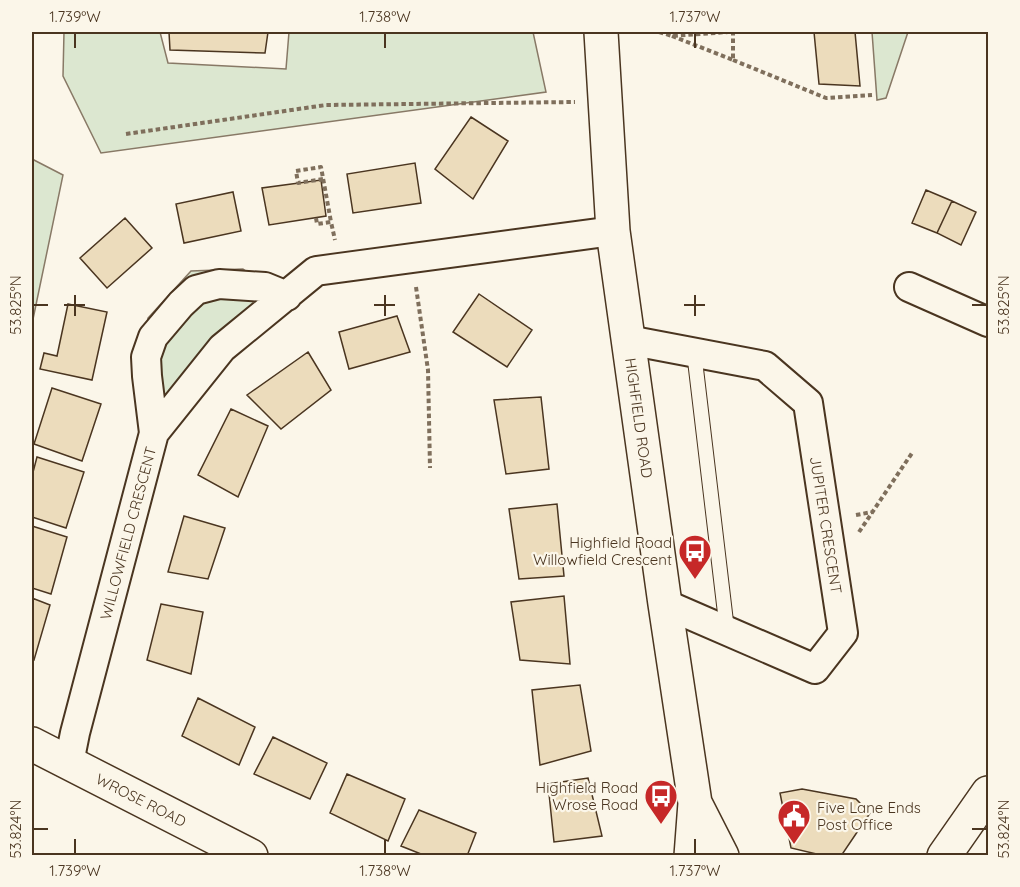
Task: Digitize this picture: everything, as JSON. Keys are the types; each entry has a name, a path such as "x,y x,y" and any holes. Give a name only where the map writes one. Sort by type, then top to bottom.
{"street":[{"name":"HIGHFIELD ROAD","path":"601,32 614,231 695,802 691,855"},
{"name":"WILLOWFIELD CRESCENT","path":"69,763 154,433 222,348 316,272 614,231"},
{"path":"154,433 146,357 153,338 181,304 196,290 219,284 264,287 287,296"},
{"path":"909,287 988,322"},
{"name":"JUPITER CRESCENT","path":"628,340 765,366 808,404 843,633 815,669 665,603"},
{"name":"WROSE ROAD","path":"32,744 251,855"},
{"path":"943,854 988,793"},
{"name":"HIGHFIELD ROAD","path":"695,802 722,855"}],"lane":[{"path":"694,352 727,630"}],"path":[{"path":"659,32 826,98 872,95"},
{"path":"672,36 728,32"},
{"path":"733,32 733,60"},
{"path":"126,134 326,105 605,101"},
{"path":"323,179 298,183 296,171 321,167 337,249"},
{"path":"316,218 317,224 331,222"},
{"path":"412,258 428,370 430,468"},
{"path":"855,538 912,453"}],"green space":[{"path":"64,32 160,32 168,63 286,69 289,32 533,32 546,92 101,153 63,76"},
{"path":"872,32 908,32 886,98 877,100"},
{"path":"32,159 63,175 32,324"},
{"path":"243,269 288,301 154,433 138,403 148,318 191,271"}],"building":[{"path":"169,32 268,32 265,53 170,50"},
{"path":"814,32 855,32 860,86 819,84"},
{"path":"471,117 508,141 473,199 435,169"},
{"path":"415,163 421,203 353,213 347,174"},
{"path":"321,180 326,216 269,225 262,188"},
{"path":"926,190 952,201 937,233 912,223"},
{"path":"233,192 241,231 184,243 176,204"},
{"path":"952,201 976,212 961,245 937,233"},
{"path":"125,218 152,248 107,288 80,258"},
{"path":"479,294 532,330 507,367 453,332"},
{"path":"68,304 107,312 92,380 40,369 44,353 57,356"},
{"path":"397,316 410,352 349,369 339,332"},
{"path":"308,352 331,390 281,429 247,395"},
{"path":"52,388 101,404 82,461 34,444"},
{"path":"541,397 549,469 506,474 494,400"},
{"path":"231,409 268,426 238,497 198,475"},
{"path":"37,457 84,472 66,528 32,517 32,476"},
{"path":"557,504 564,576 519,579 509,509"},
{"path":"184,516 225,528 208,579 168,572"},
{"path":"32,526 67,537 51,594 32,588"},
{"path":"564,596 570,664 520,660 511,602"},
{"path":"32,598 50,605 34,660 32,659"},
{"path":"161,604 203,612 191,674 147,660"},
{"path":"580,685 591,751 540,765 532,690"},
{"path":"198,698 255,727 239,765 182,736"},
{"path":"273,737 327,763 310,799 254,774"},
{"path":"347,774 405,799 388,841 330,813"},
{"path":"588,778 602,836 554,842 548,784"},
{"path":"802,789 856,799 870,813 841,856 825,856 791,848 780,793"},
{"path":"419,810 476,833 467,856 426,856 401,846"}],"place":[{"name":"Highfield Road Willowfield Crescent","path":"695,580"},
{"name":"Highfield Road Wrose Road","path":"661,825"},
{"name":"Five Lane Ends Post Office","path":"794,845"}]}
